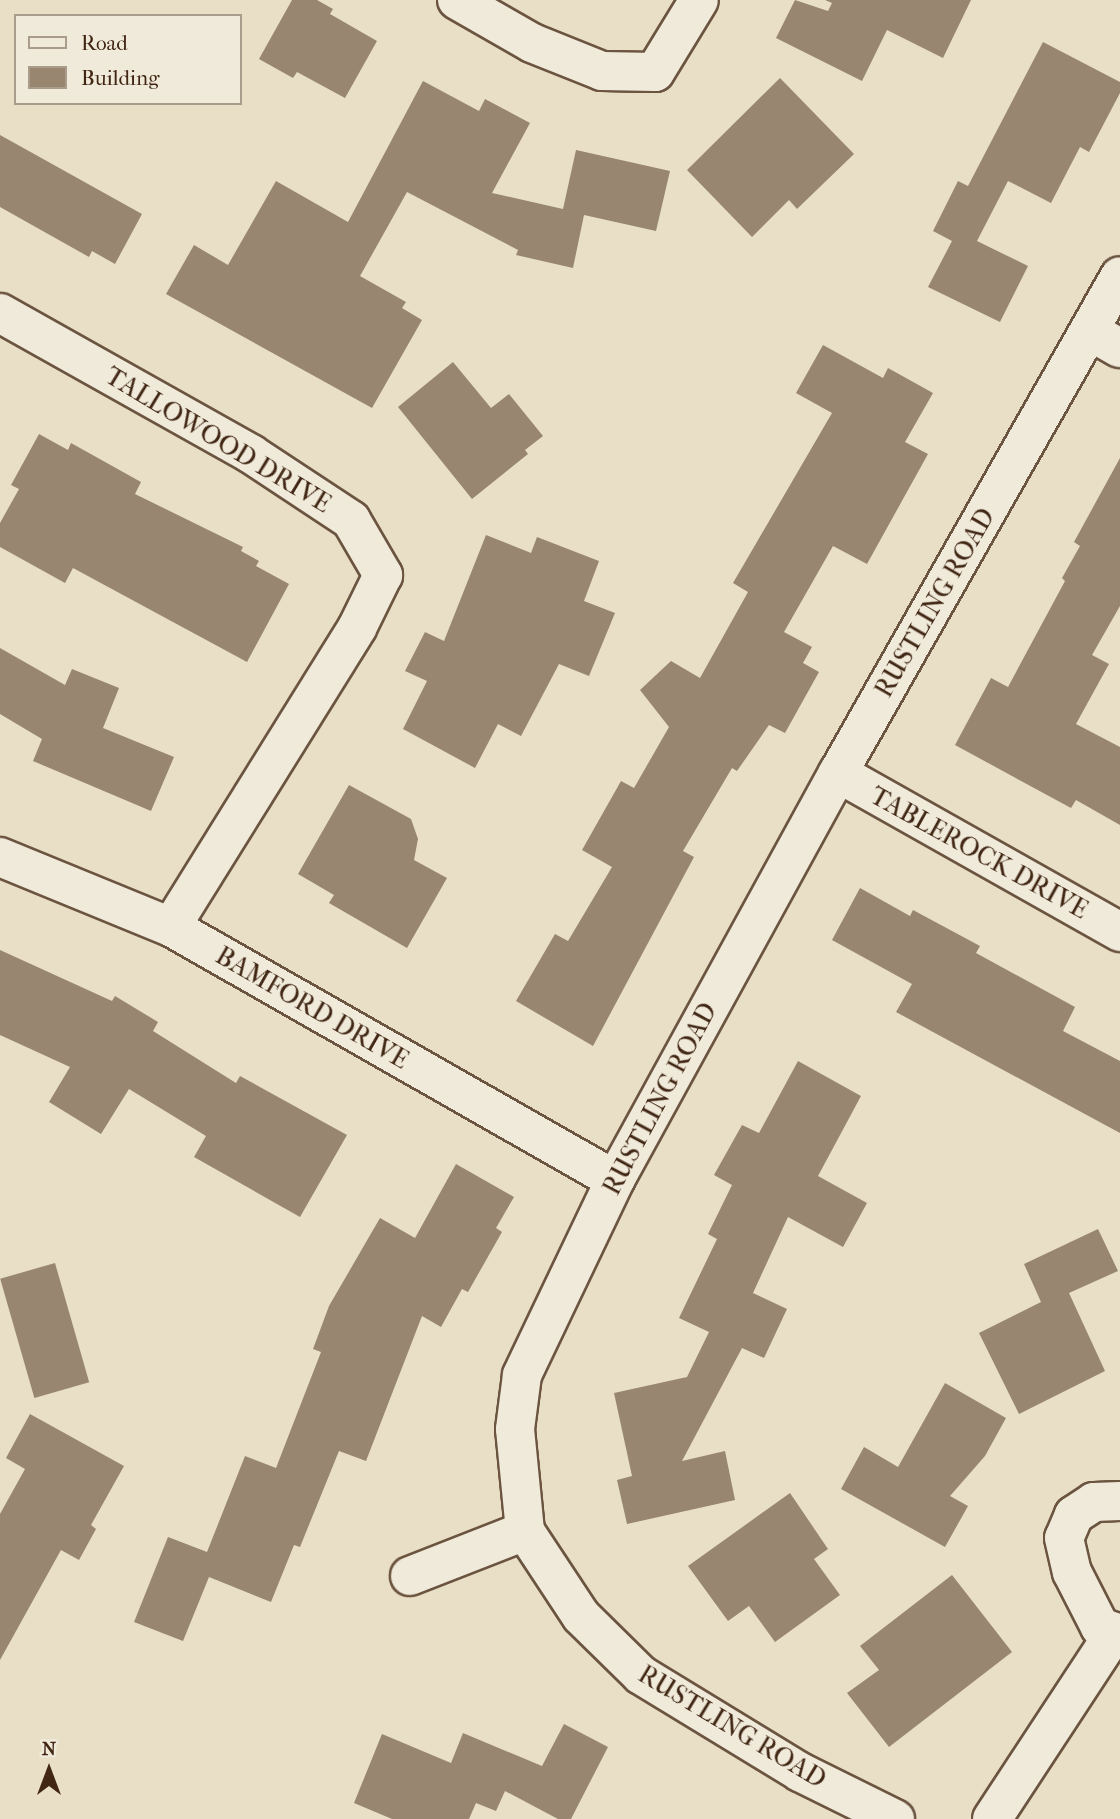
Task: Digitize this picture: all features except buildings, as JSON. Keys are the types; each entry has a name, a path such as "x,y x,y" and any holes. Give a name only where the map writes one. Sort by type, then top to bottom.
{"street":[{"path":"457,0 532,43 602,71 655,72 699,0"},
{"name":"RUSTLING ROAD","path":"895,1819 800,1772 641,1675 581,1616 525,1531 515,1429 522,1375 615,1180 838,773 1105,339 1120,276"},
{"name":"TALLOWOOD DRIVE","path":"0,313 251,454 351,520 383,575 358,628 170,927"},
{"name":"TABLEROCK DRIVE","path":"838,773 1120,932"},
{"name":"BAMFORD DRIVE","path":"0,857 170,927 615,1180"},
{"path":"992,1819 1116,1634 1100,1627 1072,1573 1064,1538 1074,1515 1094,1502 1120,1501"},
{"path":"410,1576 525,1531"}]}
